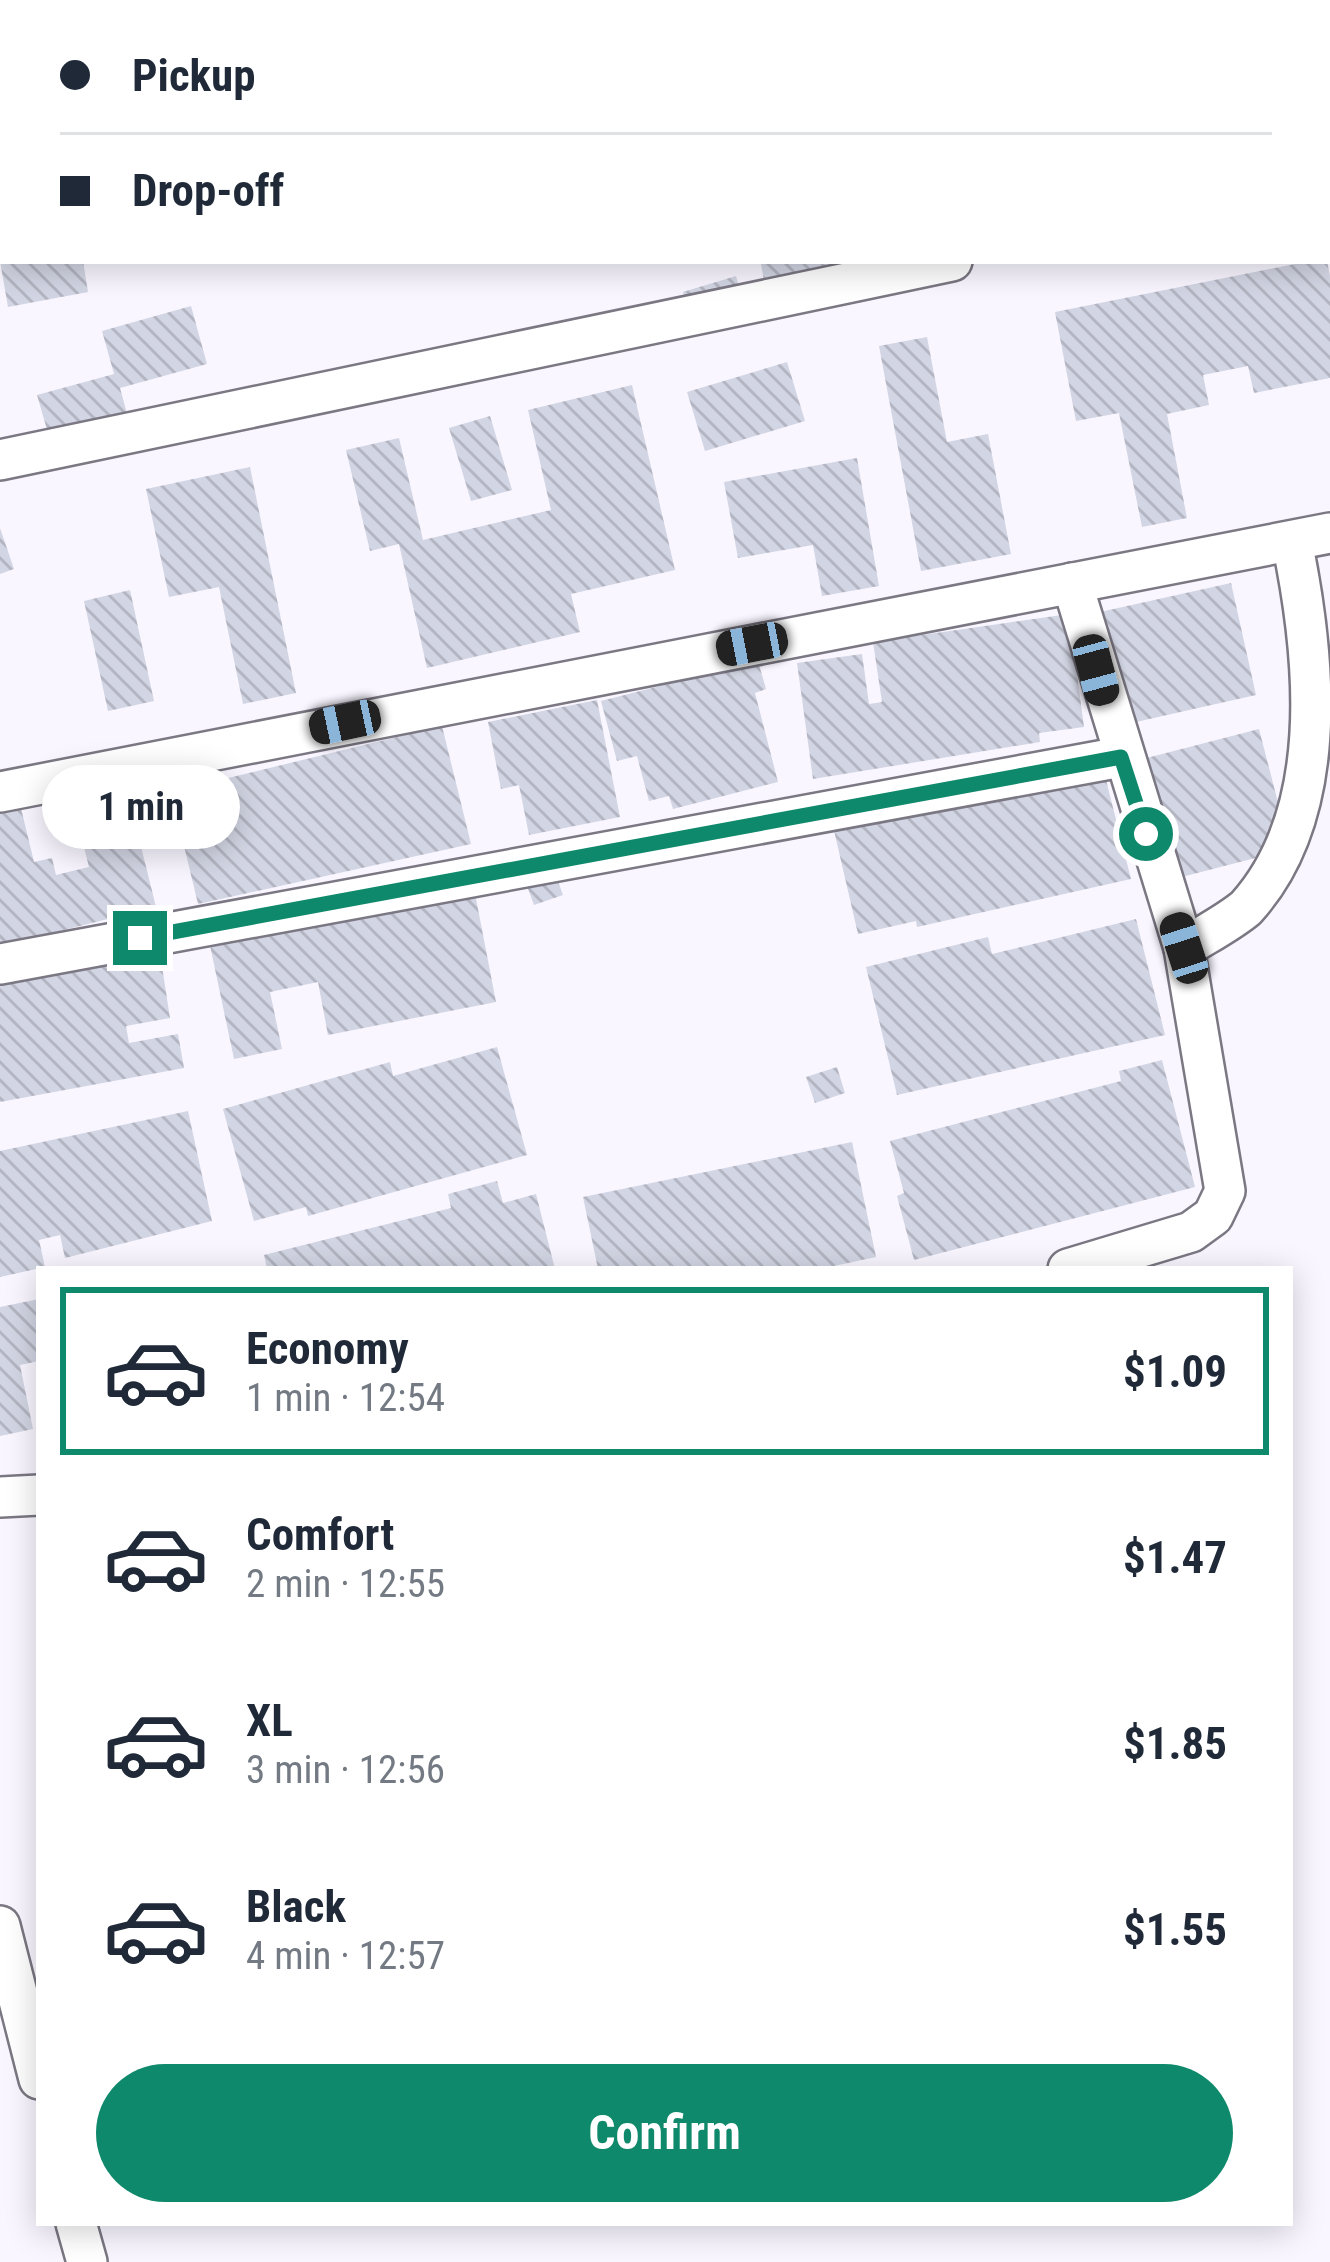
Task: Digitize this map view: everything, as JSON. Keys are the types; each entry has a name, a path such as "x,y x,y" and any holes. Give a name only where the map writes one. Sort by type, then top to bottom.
{"street":[{"path":"0,460 938,264"},
{"path":"0,792 1311,537 1324,695 1321,774 1295,849 1249,907 1184,948"},
{"path":"1072,584 1121,757 1184,948 1225,1191 1213,1216 1191,1232 1078,1266"},
{"path":"0,964 1121,757"},
{"path":"0,1497 36,1496"},
{"path":"0,1926 36,2067"},
{"path":"77,2226 87,2262"}],"building":[{"path":"1,264 83,264 88,292 8,307"},
{"path":"761,264 865,264 872,300 791,316 785,287 766,291"},
{"path":"1295,264 1328,264 1330,378 1254,393 1248,366 1203,375 1209,405 1167,414 1187,518 1142,527 1119,413 1076,421 1055,312"},
{"path":"736,276 746,310 693,325 683,292"},
{"path":"191,306 207,364 120,388 134,439 56,461 37,395 114,374 102,331"},
{"path":"927,337 947,442 988,434 1011,554 921,571 879,346"},
{"path":"787,362 805,421 705,451 687,392"},
{"path":"632,385 675,570 571,594 580,632 427,668 399,544 370,551 346,450 399,438 423,540 551,510 528,410"},
{"path":"490,416 512,490 471,501 449,428"},
{"path":"857,458 879,586 822,596 813,545 738,558 724,482"},
{"path":"250,467 296,693 243,704 219,587 169,597 146,489"},
{"path":"0,528 14,569 0,574"},
{"path":"1231,583 1256,695 1127,724 1091,614"},
{"path":"130,590 154,701 108,711 84,601"},
{"path":"1069,614 1084,727 1039,733 1040,742 813,779 797,663 862,654 869,704 882,702 873,642"},
{"path":"758,661 766,689 755,693 778,782 673,809 669,796 649,801 637,756 617,761 601,701"},
{"path":"597,700 620,817 529,835 519,785 501,789 488,722"},
{"path":"442,726 471,844 198,904 171,792"},
{"path":"1259,729 1290,849 1170,880 1139,760"},
{"path":"1101,760 1131,879 917,927 916,921 858,934 832,822"},
{"path":"126,786 156,907 0,946 0,809 20,804 34,862 52,858 56,875 89,867 72,800"},
{"path":"553,868 563,895 534,905 524,878"},
{"path":"473,883 496,1002 328,1035 318,982 270,992 282,1049 234,1059 208,936"},
{"path":"1136,919 1165,1035 897,1095 866,967 988,937 992,954"},
{"path":"159,947 170,1018 126,1026 129,1043 178,1034 184,1068 0,1102 0,974"},
{"path":"497,1047 527,1155 308,1216 306,1207 254,1221 223,1109 390,1062 393,1076"},
{"path":"1162,1060 1195,1187 914,1260 897,1196 904,1193 890,1141 1121,1081 1119,1071"},
{"path":"837,1067 845,1093 815,1103 806,1077"},
{"path":"188,1111 212,1221 65,1258 60,1235 39,1240 45,1266 0,1277 0,1151"},
{"path":"852,1142 876,1257 834,1266 597,1266 583,1197"},
{"path":"497,1181 503,1203 536,1194 554,1266 266,1266 264,1255 451,1208 448,1194"},
{"path":"36,1300 36,1362 20,1365 33,1429 0,1436 0,1307"}],"route":[{"path":"140,938 1121,757 1146,834"}]}
